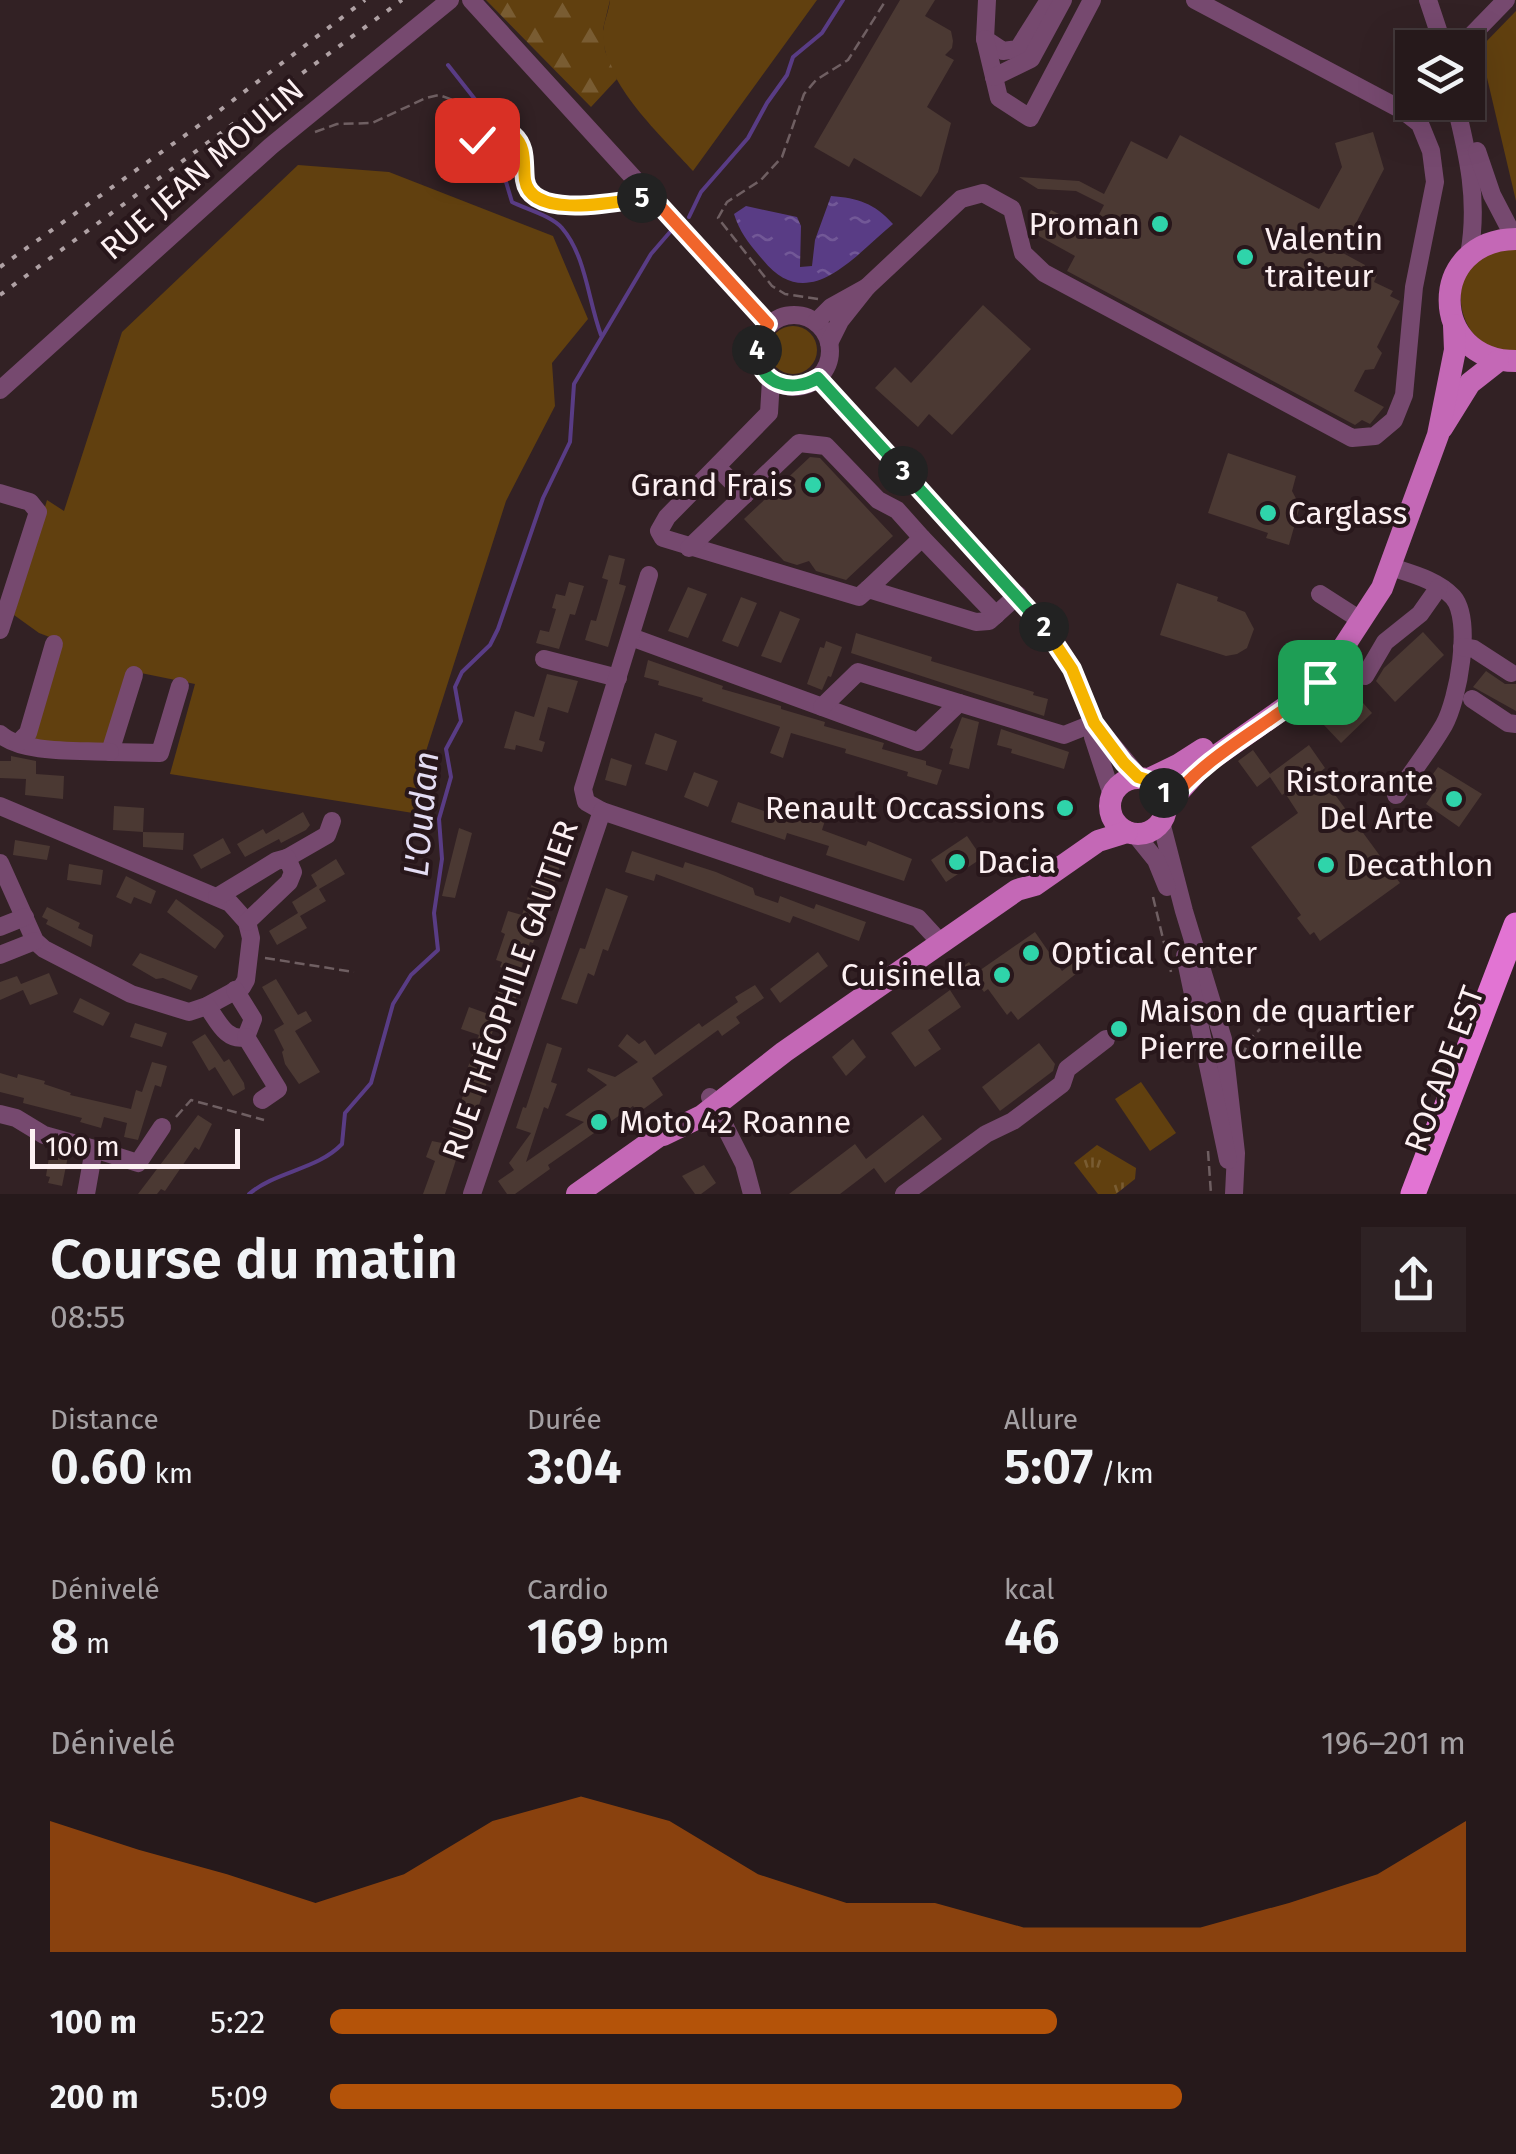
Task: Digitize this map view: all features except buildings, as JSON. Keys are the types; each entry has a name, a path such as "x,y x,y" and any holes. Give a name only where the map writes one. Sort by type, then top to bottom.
{"highway":[{"name":"ROCADE EST","path":"1414,1194 1513,932"},
{"name":"ROCADE EST","path":"1432,1194 1516,967"}],"main road":[{"path":"578,1194 1017,890 1034,885 1098,841 1152,831 1203,765 1320,682 1362,621 1391,567 1438,435 1455,350 1449,293 1456,273 1469,255 1488,243 1516,239"},
{"path":"1454,325 1477,352 1507,361"},
{"path":"1438,435 1470,383 1507,361"},
{"path":"1017,890 1028,876 1092,829 1123,782 1178,766 1334,659"},
{"path":"1144,778 1164,792 1164,814"},
{"path":"1111,800 1112,818 1131,833"}],"street":[{"name":"RUE JEAN MOULIN","path":"0,390 298,124 450,0"},
{"path":"471,0 768,324"},
{"path":"987,0 985,40 999,98 1030,118 1092,0"},
{"path":"985,40 1002,51 1018,49 1048,0"},
{"path":"994,77 1031,58 1063,0"},
{"path":"771,380 795,388 818,378 828,362 829,343 840,321 866,287 961,199 983,194 1012,209 1023,253 1044,274 1352,438 1375,436 1394,420 1404,396 1414,287 1435,182 1420,124 1402,110 1195,0"},
{"path":"1428,0 1438,30"},
{"path":"1477,30 1506,0"},
{"path":"1458,120 1474,186 1474,228 1469,255"},
{"path":"1468,120 1500,213 1516,239"},
{"path":"816,322 832,307 866,287"},
{"path":"829,343 816,322 796,314 768,324 761,335 758,359 771,380 769,413 667,517 659,531 662,538 859,597 922,538"},
{"path":"818,378 1018,595 1072,669 1094,723 1144,778"},
{"path":"690,548 799,443 826,446 878,500 897,510 996,614"},
{"path":"718,467 746,494"},
{"path":"0,493 30,502 38,512 8,576 2,618"},
{"path":"1391,567 1439,586 1458,605 1465,694 1396,796"},
{"path":"602,812 586,802 583,790 650,575"},
{"path":"1364,676 1386,642 1420,614 1439,586"},
{"path":"868,589 976,622 989,621 1018,595"},
{"path":"1320,594 1362,621"},
{"path":"630,637 918,742 959,703"},
{"path":"18,743 28,734 54,644"},
{"path":"1462,647 1474,649 1514,675"},
{"path":"544,658 618,678"},
{"path":"822,708 858,672 1064,735 1094,723"},
{"path":"110,752 134,675"},
{"path":"0,734 18,743 160,753 180,686"},
{"path":"1465,694 1516,724"},
{"path":"1094,723 1092,737 1111,800"},
{"path":"0,806 230,902 247,922 250,938 246,980 208,1006 188,1012 132,994 35,941 0,863"},
{"name":"RUE THÉOPHILE GAUTIER","path":"472,1194 602,812 918,918 940,942"},
{"path":"1164,814 1184,911 1223,1039 1233,1112 1234,1184"},
{"path":"217,897 327,835 332,821"},
{"path":"1131,833 1156,860 1164,876 1194,991 1234,1184"},
{"path":"247,922 289,882 293,872 287,858"},
{"path":"0,927 24,917"},
{"path":"0,954 35,941"},
{"path":"235,990 253,1019 246,1037"},
{"path":"208,1006 228,1035 246,1037"},
{"path":"246,1037 278,1089 262,1100"},
{"path":"904,1194 986,1134 1013,1122 1062,1084 1067,1069 1106,1039"},
{"path":"705,1107 751,1194"},
{"path":"0,1114 16,1118 44,1135 138,1163 162,1127"},
{"path":"86,1194 94,1149"}],"path":[{"path":"832,307 825,300 785,294 772,286 718,218 727,202 761,180 782,158 804,94 816,80 848,60 886,0"},
{"path":"298,124 318,132 337,124 372,122 426,98 440,96 462,109 474,136 481,141 508,134 519,140 526,186 531,194 571,208 652,197"},
{"path":"1151,884 1172,979"},
{"path":"249,956 354,972"},
{"path":"162,1127 192,1100 264,1120"},
{"path":"1208,1140 1212,1194"}],"green space":[{"path":"486,0 610,0 603,29 605,51 617,79 591,107"},
{"path":"610,0 817,0 693,171 650,125 612,69 603,31"},
{"path":"1516,11 1516,201 1485,69 1485,43"},
{"path":"298,165 389,172 553,236 588,319 552,363 555,406 506,501 420,770 413,813 170,774 195,684 131,671 109,745 32,738 60,641 39,633 14,615 47,500 64,511 122,332"},
{"path":"1516,249 1516,351 1496,349 1481,341 1462,311 1461,293 1465,276 1475,262 1492,252"},
{"path":"793,326 810,333 817,350 810,367 793,374 776,367 769,350 776,333"},
{"path":"1141,1082 1176,1133 1150,1151 1115,1099"},
{"path":"1097,1145 1136,1168 1135,1179 1116,1194 1098,1194 1074,1163"}],"water":[{"path":"831,196 865,203 893,224 847,264 814,282 780,276 750,244 734,214 746,206 797,217 801,226 800,267 812,266 815,240"}],"waterway":[{"name":"L'Oudan","path":"689,217 701,192 748,138 787,75 793,57 822,33 843,0"},
{"path":"448,65 485,112 512,202 552,220 570,239 601,335"},
{"name":"L'Oudan","path":"249,1194 271,1180 321,1160 342,1144 345,1113 371,1083 393,1004 411,975 438,950 434,913 442,859 439,819 451,777 446,749 461,721 455,687 462,672 490,645 498,629 543,498 570,442 574,384 651,254 670,232"}],"railway":[{"path":"0,267 215,114 365,0"},
{"path":"0,295 402,0"}],"place":[{"name":"Proman","path":"1160,224"},
{"name":"Valentin traiteur","path":"1245,257"},
{"name":"Grand Frais","path":"813,485"},
{"name":"Carglass","path":"1268,513"},
{"name":"Ristorante Del Arte","path":"1454,799"},
{"name":"Renault Occassions","path":"1065,808"},
{"name":"Dacia","path":"957,862"},
{"name":"Decathlon","path":"1326,865"},
{"name":"Optical Center","path":"1031,953"},
{"name":"Cuisinella","path":"1002,975"},
{"name":"Maison de quartier Pierre Corneille","path":"1119,1029"},
{"name":"Moto 42 Roanne","path":"599,1122"}],"route":[{"path":"477,140 513,135 523,150 526,186 531,194 571,208 652,197 768,324 757,347 763,371 782,386 795,388 818,378 844,405 1045,628 1072,669 1094,723 1138,777 1160,787 1167,805 1203,765 1320,682"}]}
